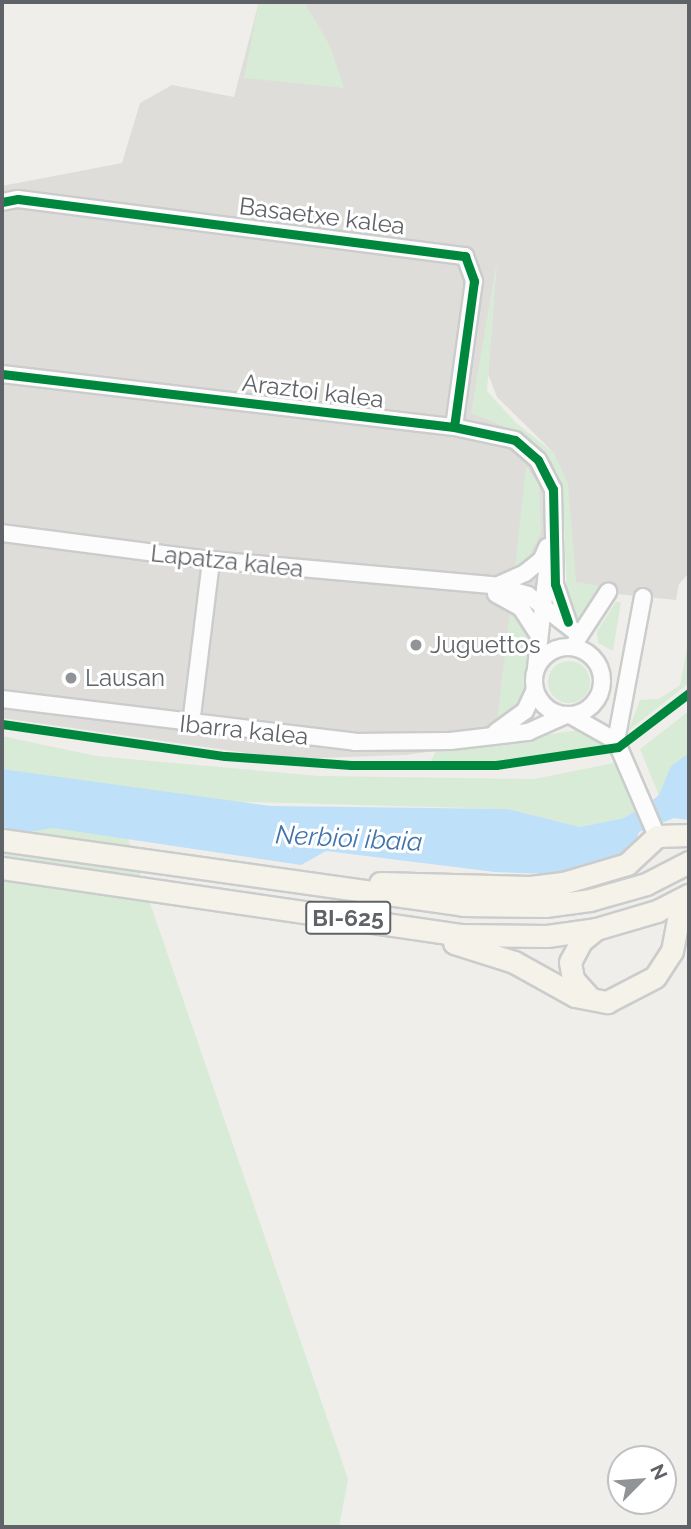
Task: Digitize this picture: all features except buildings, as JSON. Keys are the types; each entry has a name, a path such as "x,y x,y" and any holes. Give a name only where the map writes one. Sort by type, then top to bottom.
{"main road":[{"path":"302,880 530,887 563,883 627,864 657,836 689,835"},
{"path":"657,836 679,863"},
{"name":"BI-625","path":"2,840 302,880 462,905 545,906 621,892 679,863"},
{"name":"BI-625","path":"2,868 298,909 394,927 499,936 547,936 596,929 685,900"},
{"path":"394,927 514,962 575,996 598,1002 617,999 655,977 671,951 685,900"},
{"path":"596,929 581,941 569,962 580,991 598,1002"}],"street":[{"name":"Basaetxe kalea","path":"2,202 32,200 464,256 474,281 454,427"},
{"name":"Araztoi kalea","path":"2,374 454,427 502,435 528,448 548,473 553,489 555,529"},
{"path":"496,586 525,573 542,559 555,529"},
{"path":"555,529 541,602 535,690 547,708 616,733"},
{"path":"555,529 555,584 573,634"},
{"name":"Lapatza kalea","path":"2,533 211,560 452,584"},
{"path":"191,724 211,560"},
{"path":"452,584 496,586 541,602 594,659 603,680 628,768 657,836"},
{"path":"452,584 514,601 538,634"},
{"path":"536,670 600,609 608,592"},
{"path":"616,733 643,597"},
{"path":"568,715 590,708 603,680"},
{"name":"Ibarra kalea","path":"487,736 516,720 535,690"},
{"name":"Ibarra kalea","path":"2,699 191,724 355,741 450,741 528,732 568,715"}],"shaded area":[{"path":"259,2 689,2 689,573 679,584 676,600 568,589 570,507 554,453 497,397 488,374 496,271 472,413 519,432 552,461 563,500 542,545 531,669 510,741 405,755 290,759 2,718 2,186 122,163 140,103 172,85 234,97"}],"green space":[{"path":"259,2 304,2 330,46 344,88 244,78"},
{"path":"497,260 487,391 515,422 554,453 568,484 576,582 602,586 578,620 567,597 563,500 552,461 519,432 471,413"},
{"path":"526,466 539,485 541,532 529,557 515,569"},
{"path":"616,602 621,602 613,651 598,643 597,631"},
{"path":"510,612 525,626 531,642 528,680 516,708 497,720"},
{"path":"689,638 689,683 628,731 640,700 659,699 680,685"},
{"path":"569,661 584,667 590,682 584,697 569,703 554,697 548,682 554,667"},
{"path":"689,711 689,753 659,796 640,749"},
{"path":"579,730 604,746 577,755 538,756 496,765 429,765 436,751"},
{"path":"2,736 96,756 319,776 534,779 614,763 635,812 624,818 580,827 508,809 214,801 2,769"},
{"path":"2,780 119,813 348,1479 339,1527 2,1527"}],"water":[{"name":"Nerbioi ibaia","path":"689,753 689,820 674,818 639,832 634,847 618,861 549,874 495,872 326,851 301,865 53,828 21,833 2,826 2,769 271,806 508,809 580,827 624,818 650,802 659,795 671,766"}],"cycle path":[{"path":"2,202 18,199 465,256 474,281 454,427"},
{"path":"2,374 454,427 515,440 538,460 553,489 555,584 568,622"},
{"path":"2,724 225,756 351,765 496,765 618,747 689,693"}],"place":[{"name":"Juguettos","path":"416,645"},
{"name":"Lausan","path":"71,678"}]}
